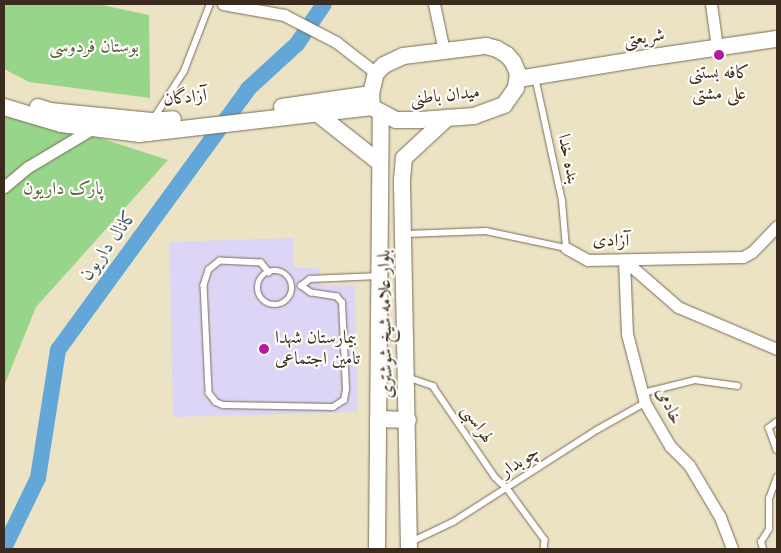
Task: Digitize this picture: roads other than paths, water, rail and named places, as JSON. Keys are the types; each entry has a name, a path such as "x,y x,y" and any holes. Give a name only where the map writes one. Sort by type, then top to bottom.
{"main road":[{"name":"شریعتی","path":"518,79 777,39"},
{"path":"374,105 376,73 384,65 403,56 486,46 497,49 513,62 518,73 518,79"},
{"name":"میدان باطنی","path":"374,105 396,120 474,116 504,105 516,88 518,79"},
{"name":"آزادگان","path":"4,97 50,111 152,121 263,110 374,105"},
{"name":"آزادگان","path":"4,106 62,124 139,134 318,114 374,105"},
{"name":"بلوار علامه شیخ شوشتری","path":"374,105 380,163 377,549"},
{"path":"318,114 380,163"},
{"name":"بلوار علامه شیخ شوشتری","path":"409,546 405,234 402,180 404,158 447,118"},
{"path":"378,419 408,420"}],"street":[{"path":"224,4 284,15 336,42 376,73"},
{"path":"434,4 444,51"},
{"path":"711,4 718,47"},
{"path":"4,186 28,167 95,127"},
{"name":"آزادی","path":"566,248 588,260 743,257 752,252 777,226"},
{"path":"624,260 678,307 777,348"},
{"name":"خادمی","path":"624,260 627,334 644,398 670,446 689,465 716,509 732,549"}],"lane":[{"path":"152,121 184,71 210,4"},
{"name":"بنده خدا","path":"535,77 562,200 566,248"},
{"name":"آزادی","path":"405,234 486,231 566,248"},
{"path":"269,273 261,263 220,261 210,270 204,285 209,392 216,402 223,405 333,407 344,400 346,390 342,303 337,296 311,293 301,286 292,286"},
{"path":"274,271 284,273 292,286 289,298 281,304 271,304 263,300 258,291 259,282 274,271"},
{"path":"301,286 310,279 379,276"},
{"name":"لهراسبی","path":"407,377 433,386 496,477 508,488 545,540 544,549"},
{"name":"چوبدار","path":"409,546 453,522 508,488 644,398 695,380 738,386"},
{"path":"777,422 769,428 777,450"},
{"path":"763,549 762,542 769,529 769,499 777,477"}],"waterway":[{"name":"کانال داریون","path":"4,548 38,478 58,350 248,89 297,44 324,4"}],"place":[{"name":"کافه بستنی علی مشتی","path":"719,55"},
{"name":"بیمارستان شهدا تامین اجتماعی","path":"264,349"}],"park label":[{"name":"بوستان فردوسی","path":"94,47"},
{"name":"پارک داریون","path":"63,189"}]}
